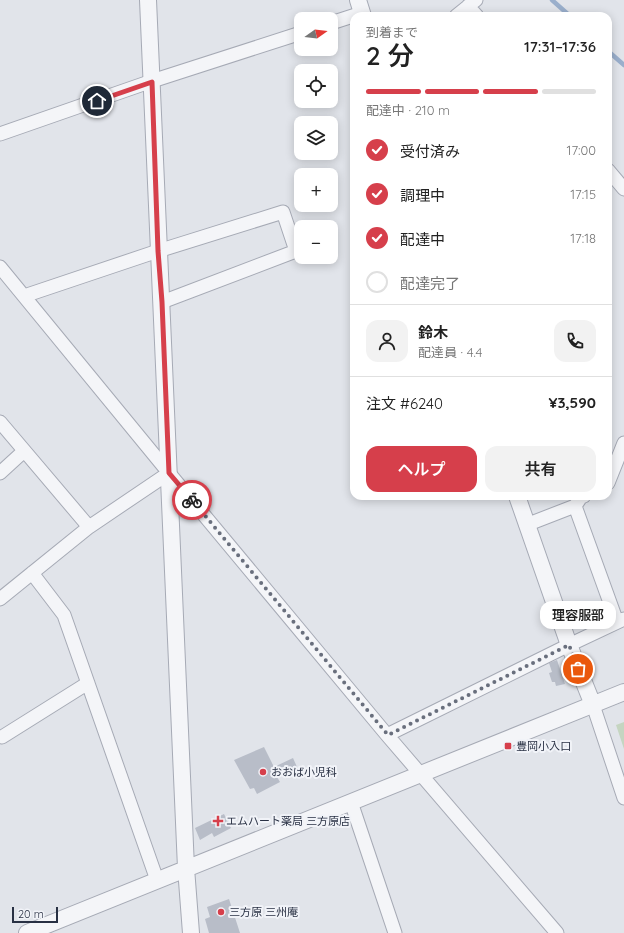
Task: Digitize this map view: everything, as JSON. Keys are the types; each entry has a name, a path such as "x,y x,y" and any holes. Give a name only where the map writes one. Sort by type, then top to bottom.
{"street":[{"path":"148,0 186,868 191,933"},
{"path":"464,12 474,7"},
{"path":"338,20 350,15"},
{"path":"0,134 294,35"},
{"path":"612,175 624,189"},
{"path":"24,296 158,251 283,212 296,251 162,302"},
{"path":"0,267 169,473 388,735 557,933"},
{"path":"0,422 89,527"},
{"path":"612,473 624,443"},
{"path":"0,473 24,451"},
{"path":"0,599 89,527 169,473"},
{"path":"518,500 569,645 593,705 624,798"},
{"path":"388,735 569,645 621,621 580,501 526,525"},
{"path":"32,573 64,615 157,880"},
{"path":"2,737 88,683"},
{"path":"27,933 624,692"},
{"path":"351,802 395,933"}],"green space":[{"path":"624,722 624,749 616,725"}],"building":[{"path":"557,660 565,684 556,686 555,682 552,682 549,673 552,672 549,663"},
{"name":"おおば小児科","path":"264,747 274,767 293,758 297,767 277,777 280,782 257,794 254,788 250,789 234,760"},
{"name":"エムハート薬局 三方原店","path":"224,814 231,828 214,837 212,833 200,840 195,828"},
{"name":"三方原 三州庵","path":"229,899 240,933 209,933 205,919 210,917 207,907"}],"waterway":[{"path":"552,0 566,12"},
{"path":"612,54 624,65"}],"way so far":[{"path":"192,500 388,735 569,645 578,669"}],"place":[{"name":"理容服部","path":"578,669"},
{"name":"豊岡小入口","path":"508,746"},
{"name":"おおば小児科","path":"263,772"},
{"name":"エムハート薬局 三方原店","path":"218,821"},
{"name":"三方原 三州庵","path":"221,912"}],"route":[{"path":"97,101 152,82 158,251 162,302 169,473 192,500"}]}
